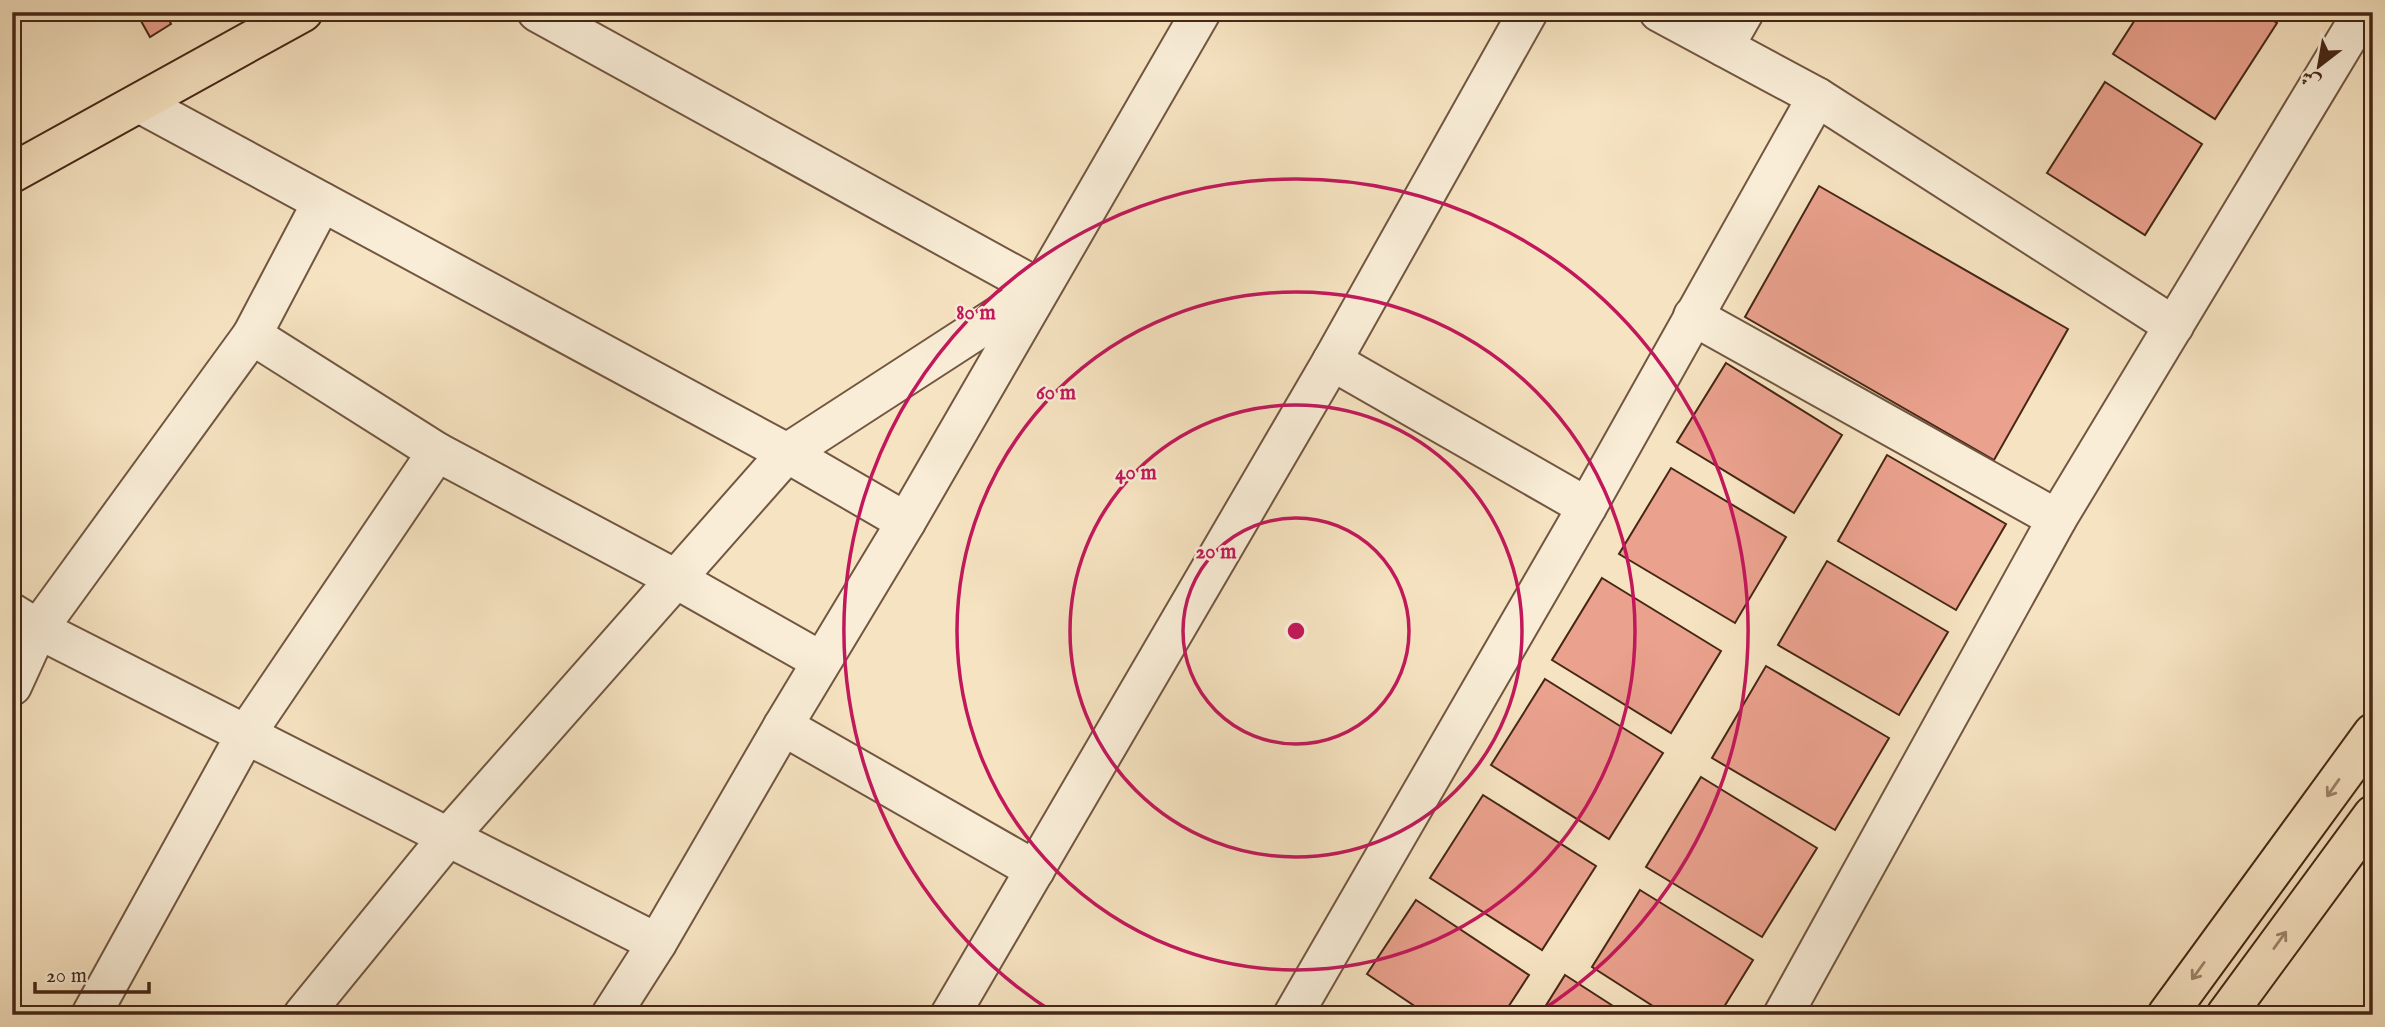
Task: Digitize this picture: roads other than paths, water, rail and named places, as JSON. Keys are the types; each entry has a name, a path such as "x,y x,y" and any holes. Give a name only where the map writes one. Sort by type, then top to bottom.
{"main road":[{"path":"12,173 303,12"},
{"path":"12,142 37,141 88,131"},
{"path":"2167,1015 2373,733"},
{"path":"2226,1015 2373,815"}],"street":[{"path":"537,12 1040,289"},
{"path":"611,1015 657,943 821,661 906,522 1201,12"},
{"path":"950,1015 1332,361 1528,12"},
{"path":"1659,12 1817,97 2174,326"},
{"path":"1724,47 1744,12"},
{"path":"1783,1015 2057,519 2363,12"},
{"path":"1293,1015 1587,507 1817,97"},
{"path":"141,104 787,453 906,522"},
{"path":"12,686 25,621 252,335 322,202"},
{"path":"303,1015 449,836 787,453 1040,289"},
{"path":"1693,316 2057,519"},
{"path":"252,335 437,452 676,579 821,661"},
{"path":"1332,361 1587,507"},
{"path":"91,1015 246,734 437,452"},
{"path":"25,621 657,943"},
{"path":"783,726 1035,870"}]}
